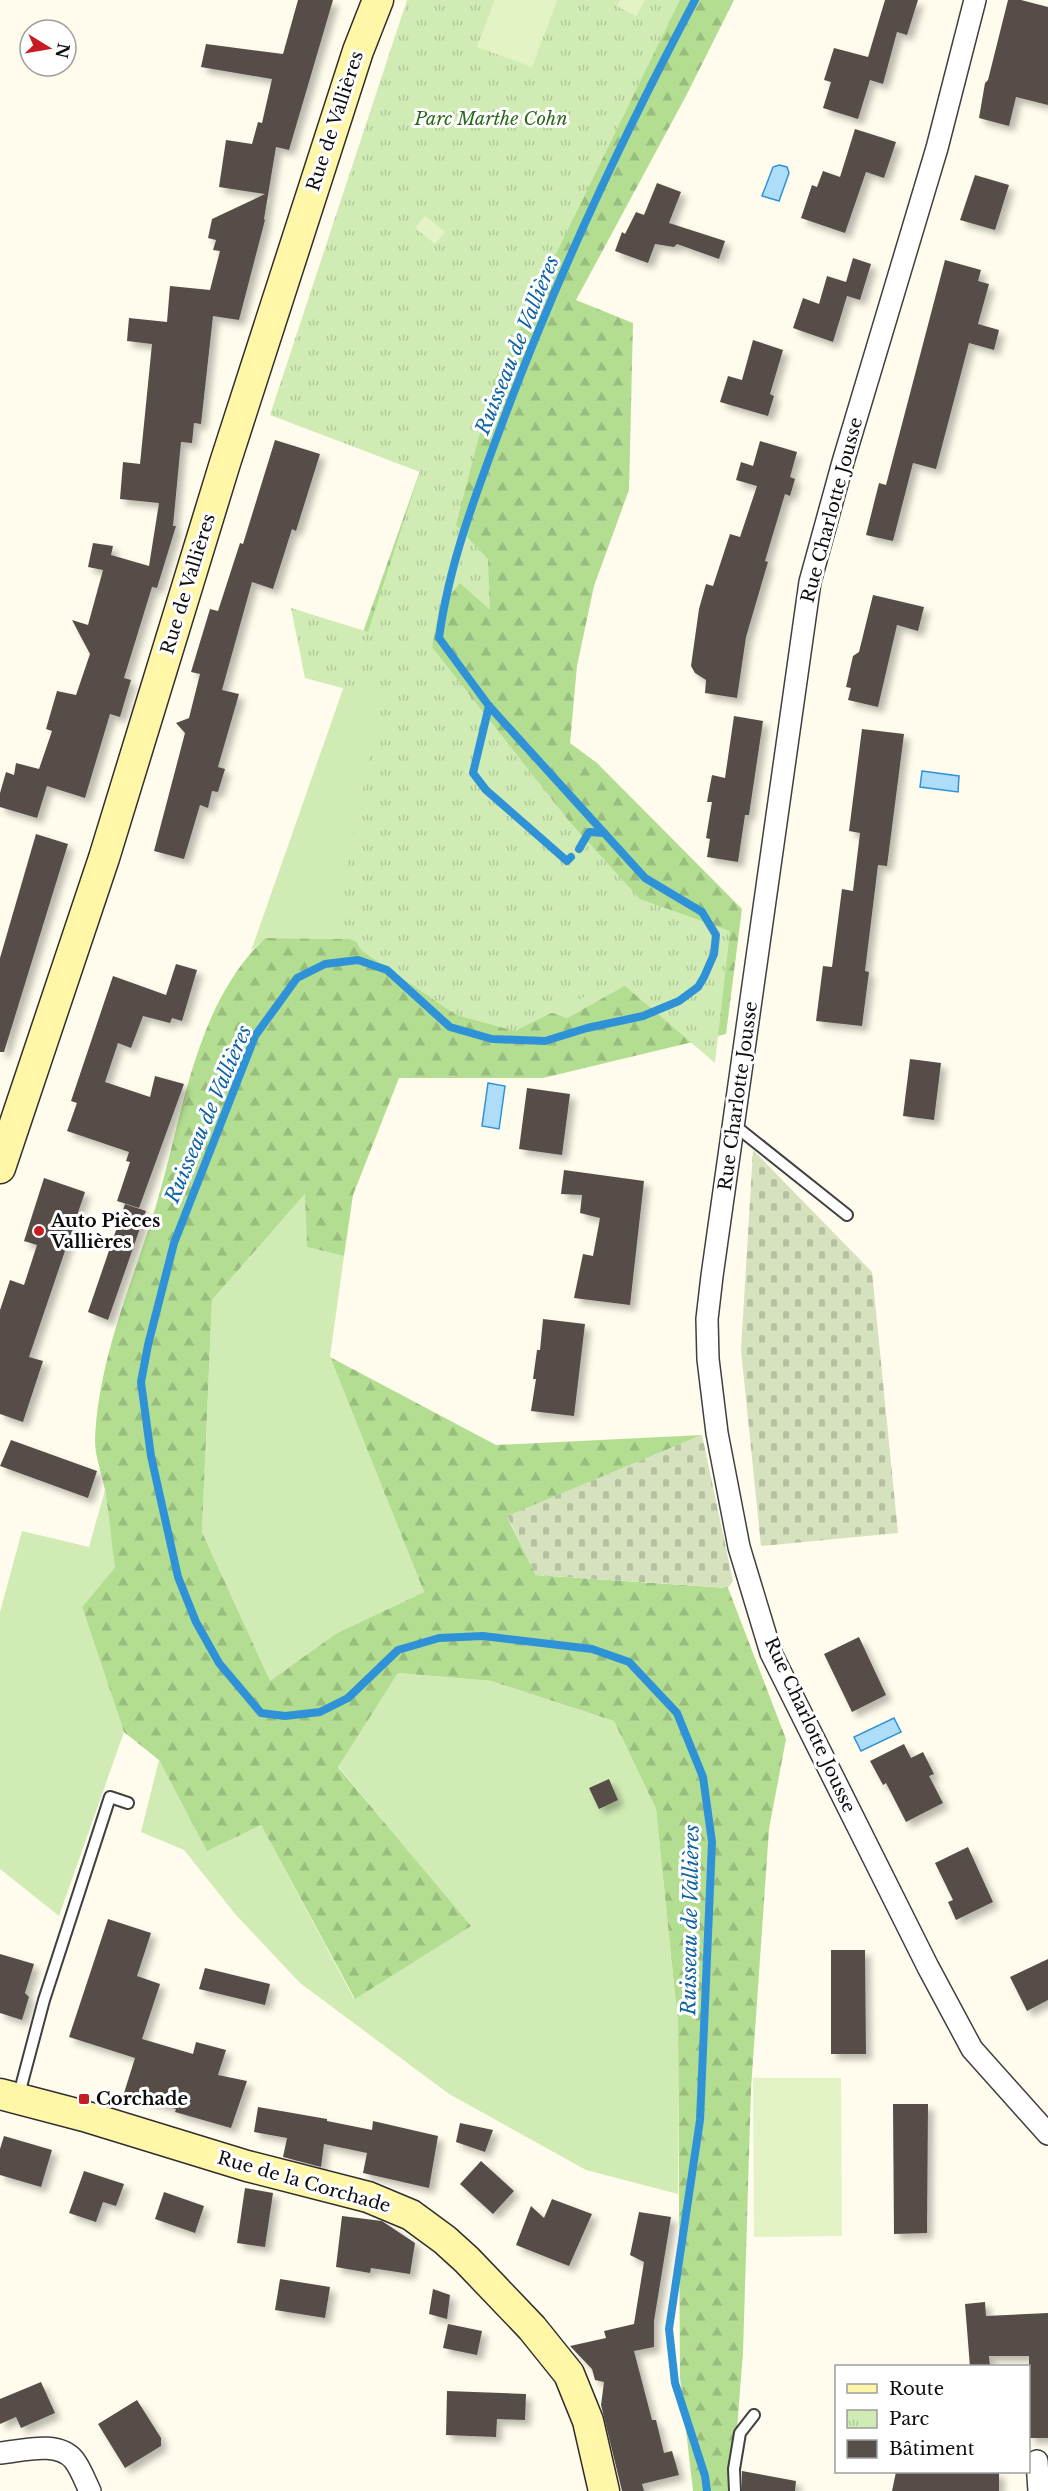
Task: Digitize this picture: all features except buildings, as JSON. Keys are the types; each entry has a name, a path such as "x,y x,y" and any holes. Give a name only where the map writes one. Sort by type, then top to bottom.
{"main road":[{"name":"Rue de Vallières","path":"0,1168 104,858 231,443 358,51 378,0"},
{"name":"Rue de la Corchade","path":"9,2096 248,2166 368,2197 390,2205 428,2227 445,2240 483,2277 551,2350 569,2374 588,2421 604,2491"}],"street":[{"name":"Rue Charlotte Jousse","path":"975,0 937,148 843,462 810,582 707,1319 708,1359 717,1433 739,1547 771,1653 923,1957 972,2049 1048,2134"},
{"path":"0,2453 46,2448 62,2451 74,2460 90,2491"},
{"path":"1037,2462 1039,2491"}],"lane":[{"path":"734,1125 848,1215"},
{"path":"9,2096 44,2000 110,1797 128,1803"},
{"path":"735,2491 734,2469 740,2433 754,2415"}],"green space":[{"name":"Parc Marthe Cohn","path":"407,0 680,0 493,383 456,525 488,559 490,610 460,583 439,610 432,647 569,821 640,899 730,931 715,1063 618,980 515,1031 456,1015 362,951 338,914 370,750 376,697 305,678 291,608 368,632 420,472 270,415"},
{"path":"495,0 557,0 532,67 477,47"},
{"path":"620,0 645,0 636,16 617,6"},
{"path":"679,0 734,0 686,96 576,300 633,323 629,490 594,586 577,666 570,743 597,763 742,909 726,1034 543,1078 399,1078 353,1195 344,1256 307,1247 305,1194 212,1300 202,1532 270,1681 337,1633 424,1592 330,1357 496,1445 702,1435 507,1517 536,1575 728,1588 786,1739 769,1829 751,2089 743,2353 732,2491 693,2491 680,2378 678,2024 656,1809 614,1721 491,1681 398,1673 338,1767 471,1926 355,1999 261,1825 207,1851 159,1760 124,1732 82,1607 115,1567 105,1490 95,1447 98,1410 110,1349 158,1199 185,1095 207,1027 222,995 241,965 265,938 350,939 567,1018 660,966 434,690 363,632 420,471"},
{"path":"425,216 445,232 435,244 415,228"},
{"path":"363,632 660,966 567,1018 350,939 265,938 251,951"},
{"path":"753,1150 872,1272 898,1533 761,1546 741,1350"},
{"path":"306,1193 307,1247 344,1256 330,1357 424,1592 337,1633 270,1682 202,1532 212,1300"},
{"path":"702,1435 733,1581 728,1588 536,1575 507,1516"},
{"path":"105,1490 115,1567 82,1607 124,1732 59,1916 0,1869 0,1612 22,1531 89,1547"},
{"path":"398,1673 491,1681 614,1721 656,1809 678,2024 678,2194 586,2170 449,2094 300,1983 236,1915 184,1850 141,1832 159,1760 207,1850 261,1825 354,1999 470,1926 338,1766"},
{"path":"753,2078 841,2078 842,2236 754,2237"}],"water":[{"path":"779,165 787,167 789,173 779,201 762,196 773,167"},
{"path":"922,771 959,776 958,792 920,787"},
{"path":"488,1083 505,1086 499,1129 482,1126"},
{"path":"894,1718 901,1732 861,1751 854,1737"}],"waterway":[{"name":"Ruisseau de Vallières","path":"695,0 592,207 524,367 465,528 450,582 439,638 489,706 645,878 702,912 716,935 714,954 698,987 679,1001 643,1016 587,1028 545,1041 492,1039 450,1027 387,970 358,960 325,964 297,978 255,1036 174,1243 141,1382 151,1456 178,1577 196,1622 219,1663 261,1713 285,1716 320,1712 348,1698 398,1650 439,1638 483,1636 592,1649 629,1662 677,1713 703,1777 712,1842 700,2120 669,2329 675,2383 705,2476 707,2491"},
{"name":"Ruisseau de Vallières","path":"489,706 473,773 486,790 567,861 571,857"},
{"name":"Ruisseau de Vallières","path":"579,849 589,832 604,833"}],"place":[{"name":"Auto Pièces Vallières","path":"39,1231"},
{"name":"Corchade","path":"84,2099"}]}
